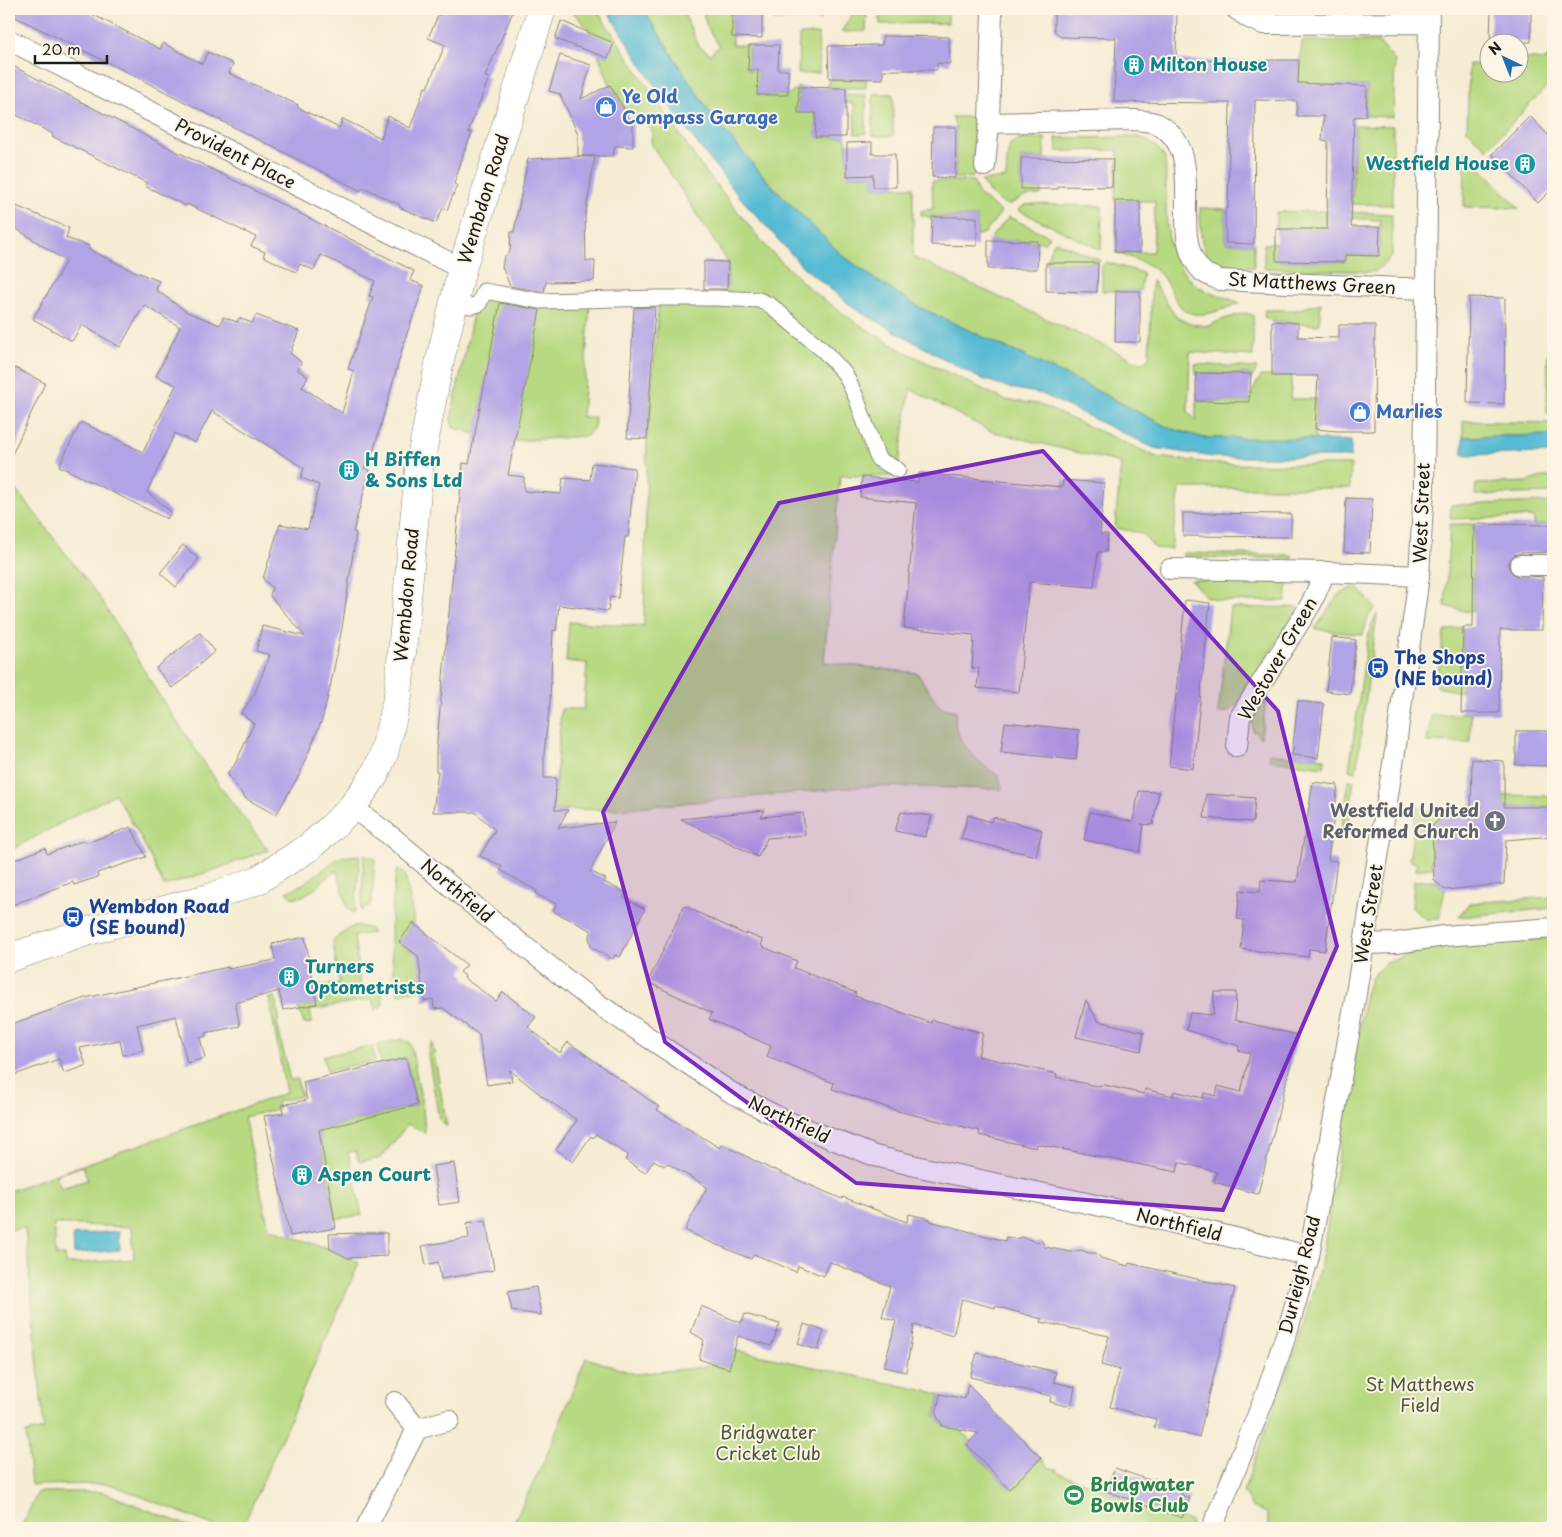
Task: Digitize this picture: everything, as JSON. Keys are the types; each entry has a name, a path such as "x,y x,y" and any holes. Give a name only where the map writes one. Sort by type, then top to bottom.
{"main road":[{"name":"Wembdon Road","path":"9,958 92,930 212,897 258,880 308,848 352,807 374,776 384,754 398,696 419,469 439,364 462,269 542,9"}],"street":[{"path":"985,166 992,9"},
{"path":"1236,9 1248,18 1262,24 1429,16"},
{"name":"West Street","path":"1353,1012 1396,745 1419,576 1424,488 1429,16"},
{"name":"Provident Place","path":"9,40 462,269"},
{"name":"St Matthews Green","path":"988,122 1135,120 1157,124 1173,137 1184,154 1188,246 1195,261 1204,273 1220,280 1425,289"},
{"path":"453,304 472,306 479,304 484,291 540,301 659,298 759,300 770,306 824,351 845,374 856,397 878,459 898,470"},
{"path":"1520,565 1553,565"},
{"name":"Westover Green","path":"1170,569 1419,576"},
{"name":"Westover Green","path":"1236,747 1240,717 1311,604 1326,572"},
{"name":"Northfield","path":"352,807 392,837 490,919 592,1000 732,1093 784,1120 875,1156 920,1168 1133,1213 1310,1256"},
{"path":"1364,944 1396,943 1444,936 1553,928"},
{"name":"Durleigh Road","path":"1212,1528 1266,1394 1310,1256 1353,1012"},
{"path":"395,1402 417,1429"},
{"path":"366,1528 417,1429 448,1420"}],"highlighted area":[{"path":"1043,451 1278,711 1337,946 1223,1210 856,1183 665,1042 603,812 779,503"}],"green space":[{"path":"570,9 596,9 701,166 768,249 812,291 855,322 901,350 1005,400 1038,404 1157,457 1218,464 1351,465 1350,488 1180,488 1171,549 1155,548 1141,533 1115,528 1121,463 990,431 910,389 897,476 840,476 824,662 917,673 940,707 956,711 955,723 961,739 978,760 999,776 1002,789 869,786 617,809 554,810 561,709 584,709 587,663 566,662 569,622 644,626 647,439 659,301 727,294 728,262 651,144 652,129 624,109 610,85 588,28"},
{"path":"643,9 682,9 699,46 710,54 719,46 706,24 704,9 732,9 732,45 749,45 748,70 758,70 758,95 787,95 799,87 798,112 816,113 816,137 846,137 848,176 873,175 873,187 913,187 913,257 1141,363 1149,358 1152,280 1176,317 1190,324 1208,326 1245,313 1253,315 1253,356 1190,352 1188,412 1196,420 1196,401 1249,402 1249,397 1261,376 1292,376 1290,399 1316,399 1315,439 1204,438 1169,428 1082,383 919,307 879,282 842,255 805,220 746,157 710,113"},
{"path":"774,9 821,9 821,19 774,20"},
{"path":"856,9 867,9 866,31 841,32"},
{"path":"948,9 948,23 880,24 879,10"},
{"path":"818,34 819,73 798,74 799,35"},
{"path":"1302,41 1378,41 1395,61 1393,117 1366,116 1367,86 1298,84"},
{"path":"1548,56 1553,56 1553,80 1487,149 1467,130 1469,64 1480,65 1480,82 1530,82 1530,59 1547,60"},
{"path":"829,79 866,79 866,88 828,88"},
{"path":"833,94 866,95 866,134 855,134 854,103 833,104"},
{"path":"873,94 893,94 893,136 873,136"},
{"path":"952,117 973,117 975,173 973,177 955,178 956,127"},
{"path":"1355,125 1393,126 1393,205 1352,204"},
{"path":"1138,137 1154,145 1165,158 1167,228 1176,260 1185,274 1198,286 1208,292 1240,303 1205,314 1191,313 1184,310 1156,270 1145,263 1115,252 1153,252 1155,201 1115,201 1118,150 1057,151 1056,138"},
{"path":"1045,138 1044,158 1021,158 1021,188 1042,189 1041,195 1026,196 1008,205 999,201 981,181 1006,178 1009,149 1015,141"},
{"path":"1465,151 1519,208 1464,207"},
{"path":"932,181 973,181 979,195 1001,212 985,233 977,235 977,217 928,217 921,215 921,211 933,209"},
{"path":"1025,205 1102,206 1101,250 1018,210"},
{"path":"1200,208 1225,209 1226,243 1254,244 1254,267 1224,264 1208,255 1202,238"},
{"path":"1331,211 1332,229 1276,229 1276,212"},
{"path":"1346,212 1392,214 1392,256 1375,272 1264,268 1264,244 1276,243 1276,261 1345,262 1345,255 1379,256 1380,220 1346,218"},
{"path":"1009,217 1049,236 1044,243 1038,241 993,241 992,236"},
{"path":"1055,241 1100,260 1098,263 1046,263"},
{"path":"1106,262 1143,273 1140,291 1102,291 1102,266"},
{"path":"489,296 590,304 582,417 595,417 594,427 587,436 515,441 475,434 453,427 451,419 473,313"},
{"path":"1321,303 1319,325 1272,321 1264,317 1265,310 1296,310"},
{"path":"1548,340 1553,340 1553,413 1547,413"},
{"path":"1195,364 1257,368 1250,381 1249,374 1196,373"},
{"path":"1463,421 1553,423 1553,435 1463,437"},
{"path":"1541,477 1553,477 1553,493 1475,495 1476,484 1527,482"},
{"path":"9,484 23,498 100,598 157,692 224,792 268,850 164,886 141,838 115,794 9,851"},
{"path":"1553,502 1553,525 1534,525 1534,517 1450,519 1451,505"},
{"path":"1450,524 1474,524 1473,611 1468,612 1445,606"},
{"path":"1183,553 1292,555 1292,559 1183,557"},
{"path":"1191,580 1288,582 1286,601 1224,601 1206,597"},
{"path":"1352,588 1359,589 1375,608 1368,617 1363,635 1315,629 1338,595"},
{"path":"1298,607 1237,705 1228,712 1218,713 1230,608"},
{"path":"1377,614 1356,772 1349,770 1368,636"},
{"path":"1463,627 1462,692 1436,687 1444,633 1448,630"},
{"path":"1267,694 1261,738 1253,731 1252,725 1254,715"},
{"path":"1471,713 1470,743 1427,742 1431,716"},
{"path":"1269,753 1292,757 1292,755 1325,758 1324,767 1269,760"},
{"path":"1349,780 1354,781 1346,839 1340,838"},
{"path":"1504,795 1553,796 1553,807 1504,807"},
{"path":"1417,807 1442,816 1432,827 1432,868 1416,870 1417,864 1409,860"},
{"path":"360,855 355,912 348,909 337,871 304,895 291,897 287,892 305,883 340,857"},
{"path":"364,855 375,859 372,899 370,905 361,911"},
{"path":"398,870 405,875 414,921 399,942 419,956 423,989 398,994 391,948 391,919 396,872"},
{"path":"1434,880 1445,890 1439,919 1427,920 1412,908 1414,881"},
{"path":"1553,897 1553,908 1459,917 1469,903"},
{"path":"358,926 369,928 373,933 354,936 361,987 380,985 382,1006 375,1010 372,999 310,1010 312,1023 304,1024 298,1007 317,1004 314,986 339,983 333,941 349,928"},
{"name":"St Matthews Field","path":"1553,938 1553,1528 1269,1528 1267,1513 1252,1507 1243,1492 1298,1343 1321,1263 1365,994 1371,978 1386,963 1426,948"},
{"path":"275,997 279,1017 277,1023 290,1080 297,1079 301,1096 277,1102 278,1109 244,1117 269,1229 330,1249 359,1263 242,1528 220,1528 110,1484 31,1485 26,1433 44,1429 25,1228 9,1230 9,1191 286,1093 269,998","holes":["83,1166 88,1180 61,1188 56,1175","54,1224 132,1227 134,1259 66,1264 65,1255 56,1256"]},
{"path":"402,1039 409,1042 411,1046 423,1109 425,1133 408,1124 381,1158 359,1162 356,1151 348,1152 362,1215 335,1219 319,1130 417,1105 406,1058 381,1065 377,1045"},
{"path":"432,1042 447,1127 439,1119 428,1055"},
{"path":"372,1046 375,1061 327,1071 323,1056"},
{"name":"Bridgwater Cricket Club","path":"734,1350 940,1394 935,1415 943,1426 960,1429 971,1441 967,1445 1009,1489 1041,1458 1049,1468 1057,1469 1056,1472 1192,1522 1190,1528 511,1528 546,1457 586,1358 635,1374 705,1367 710,1363 729,1368"},
{"path":"38,1492 103,1492 193,1528 21,1528"}],"water":[{"path":"606,9 643,9 710,113 767,181 842,255 879,282 919,307 1082,383 1169,428 1204,438 1278,438 1351,441 1351,457 1213,457 1154,448 1042,394 1010,388 977,377 855,309 802,266 737,194 653,83"},
{"path":"1553,435 1553,453 1463,455 1463,437"},
{"path":"119,1231 120,1250 74,1254 73,1235"}],"building":[{"path":"9,9 82,9 160,49 163,43 202,64 208,52 233,64 229,73 298,105 297,107 339,128 343,119 381,138 388,116 410,128 425,87 427,88 445,45 428,38 441,9 514,9 485,77 489,78 468,132 472,133 454,184 457,185 447,210 443,208 436,223 399,207 400,205 363,187 361,191 243,132 9,14"},
{"path":"732,9 762,9 762,38 732,37"},
{"path":"1054,9 1177,9 1176,60 1299,60 1298,83 1367,86 1366,116 1354,117 1351,227 1380,227 1379,256 1345,255 1345,262 1276,261 1276,229 1327,229 1328,141 1322,140 1324,116 1297,116 1297,101 1255,100 1254,244 1226,243 1225,209 1228,208 1230,103 1114,102 1116,38 1061,37 1054,30"},
{"path":"1491,9 1531,9 1531,42 1530,32 1490,32"},
{"path":"561,21 614,43 608,58 555,39"},
{"path":"883,36 949,37 950,64 937,63 937,70 883,70 883,79 829,78 828,46 882,45"},
{"path":"749,45 779,45 778,70 788,70 788,95 757,95 758,70 748,70"},
{"path":"560,55 591,65 581,99 610,85 633,125 633,147 615,146 613,156 578,156 578,134 560,94 549,91"},
{"path":"9,64 152,139 414,271 410,280 424,286 405,339 374,449 364,469 370,470 353,532 356,533 342,628 322,720 299,775 276,815 245,798 227,773 234,766 254,724 241,713 254,695 270,655 256,651 262,626 305,636 270,596 272,587 263,579 280,524 308,529 319,485 301,478 304,468 212,411 195,443 175,433 147,492 171,512 167,519 59,466 81,422 143,452 176,385 156,376 180,327 144,305 120,347 82,325 72,341 33,319 66,261 9,224 9,203 69,228 66,238 89,246 88,249 159,281 156,290 187,312 220,325 223,317 237,322 239,318 252,323 256,315 299,331 290,353 301,362 298,370 308,377 302,387 342,413 354,371 348,369 373,297 369,296 375,281 321,255 314,270 300,264 296,272 263,256 265,252 251,246 256,237 145,186 147,183 52,136 53,134 9,111"},
{"path":"799,87 846,88 846,137 815,137 816,113 798,113"},
{"name":"Westfield House","path":"1530,116 1553,140 1553,188 1538,203 1492,154"},
{"path":"933,127 956,127 955,178 932,177"},
{"path":"872,142 872,154 895,154 896,187 873,187 873,175 847,176 847,143"},
{"path":"595,156 585,217 586,261 595,261 594,281 546,282 544,292 510,286 502,267 504,257 510,252 511,232 514,232 528,159"},
{"path":"1021,158 1113,159 1112,187 1058,186 1058,189 1021,189"},
{"path":"1115,201 1140,201 1140,253 1115,252"},
{"path":"932,217 977,217 977,246 931,245"},
{"path":"988,240 1038,241 1037,269 988,269"},
{"path":"704,261 728,262 727,289 704,289"},
{"path":"1046,263 1098,263 1097,292 1046,291"},
{"path":"1116,291 1140,291 1140,342 1115,342"},
{"path":"1469,297 1505,298 1504,404 1467,403"},
{"path":"500,303 540,310 508,475 524,477 524,491 561,494 563,478 590,480 592,463 635,468 628,537 625,537 618,598 610,597 608,611 559,605 556,631 553,630 550,701 544,753 544,778 556,778 555,810 568,810 558,828 615,822 590,871 606,879 604,882 626,893 623,898 645,909 620,957 615,955 613,959 591,947 589,937 592,931 553,911 556,904 536,894 537,891 500,870 502,866 480,856 495,830 475,812 433,812 438,771 436,771 436,752 463,463 469,464"},
{"path":"655,307 647,439 627,438 634,308"},
{"path":"1272,321 1298,323 1298,337 1339,338 1339,325 1375,325 1374,431 1315,429 1318,376 1272,376"},
{"path":"15,368 45,383 9,461 9,381"},
{"path":"1196,373 1251,374 1249,402 1196,401"},
{"path":"919,473 1062,487 1063,480 1104,483 1100,534 1108,534 1106,552 1098,552 1094,587 1029,582 1019,692 977,688 979,668 972,668 974,635 904,628 916,503 860,497 862,477 918,482"},
{"path":"1346,498 1372,499 1370,553 1344,552"},
{"path":"1183,513 1291,514 1291,537 1183,536"},
{"path":"1474,524 1553,525 1553,552 1520,553 1514,555 1508,565 1515,575 1543,577 1542,630 1500,630 1499,713 1461,713 1463,627 1473,627"},
{"path":"183,545 199,559 176,587 160,573"},
{"path":"1185,600 1210,603 1193,769 1169,766"},
{"path":"200,633 215,651 172,688 156,668"},
{"path":"1332,637 1356,640 1350,694 1326,691"},
{"path":"1298,701 1324,704 1318,758 1292,755"},
{"path":"1005,722 1079,730 1076,760 1001,752"},
{"path":"1516,731 1553,731 1553,766 1516,765"},
{"name":"Westfield United Reformed Church","path":"1472,759 1504,761 1504,807 1553,807 1553,836 1506,840 1504,884 1445,890 1434,880 1432,827 1442,816 1471,815"},
{"path":"1313,782 1338,785 1328,860 1337,861 1325,951 1309,949 1308,957 1241,949 1244,920 1237,919 1240,890 1260,892 1261,880 1297,882"},
{"path":"1139,791 1159,792 1153,825 1141,824 1144,825 1140,852 1084,840 1090,812 1133,822"},
{"path":"1206,794 1255,798 1253,822 1204,818"},
{"path":"765,810 761,817 803,813 805,835 767,838 758,857 681,819"},
{"path":"901,812 932,816 925,837 895,831"},
{"path":"968,815 991,822 993,817 1042,830 1036,856 961,839"},
{"path":"131,827 146,857 97,873 98,877 74,885 73,882 9,906 9,862 45,848 47,854 85,840 86,843"},
{"path":"684,906 746,935 746,933 763,940 761,946 797,961 794,968 856,993 855,996 931,1023 932,1020 983,1033 978,1056 1057,1074 1056,1077 1144,1094 1145,1089 1173,1096 1174,1091 1203,1098 1204,1093 1216,1096 1218,1086 1241,1092 1250,1053 1238,1050 1239,1046 1186,1030 1190,1013 1213,1015 1214,992 1236,992 1235,1020 1298,1035 1258,1194 1214,1182 1217,1172 1179,1162 1177,1172 1037,1144 1036,1148 979,1135 980,1131 898,1111 832,1089 834,1083 767,1057 771,1046 709,1019 712,1013 648,982"},
{"path":"413,923 467,965 460,972 465,976 464,978 496,1001 503,992 536,1017 528,1027 560,1053 568,1042 659,1107 657,1110 720,1148 722,1144 773,1170 842,1199 843,1197 907,1222 909,1214 1005,1241 1006,1237 1015,1239 1023,1237 1036,1242 1042,1241 1045,1247 1070,1252 1081,1250 1096,1253 1101,1258 1128,1266 1129,1263 1235,1288 1199,1437 1154,1427 1156,1419 1110,1407 1120,1370 1101,1365 1109,1336 1041,1322 1042,1319 995,1306 995,1308 962,1299 953,1336 914,1325 906,1372 884,1367 896,1321 882,1317 890,1286 830,1262 824,1276 798,1266 796,1272 754,1254 751,1259 705,1240 685,1230 707,1187 667,1163 664,1166 654,1160 645,1173 625,1160 628,1155 596,1134 593,1138 591,1136 573,1162 556,1149 577,1120 542,1096 510,1070 512,1081 487,1085 479,1035 443,1008 434,1009 433,999 424,1001 418,956 399,942"},
{"path":"305,937 317,1004 283,1010 279,991 235,1003 240,1026 205,1033 206,1036 200,1038 205,1058 187,1063 176,1016 137,1025 143,1050 123,1055 120,1040 80,1048 86,1065 77,1069 64,1073 59,1059 9,1077 9,1025 85,998 228,967 228,969 275,960 272,944"},
{"path":"1086,1000 1098,1021 1144,1032 1141,1051 1076,1037"},
{"name":"Aspen Court","path":"406,1058 417,1105 319,1130 336,1228 290,1236 264,1116 283,1113 282,1105 307,1100 303,1082"},
{"path":"454,1163 460,1202 439,1205 433,1166"},
{"path":"486,1220 494,1270 441,1279 438,1262 426,1265 422,1246 469,1238 467,1223"},
{"path":"387,1233 387,1256 348,1258 330,1249 329,1234"},
{"path":"536,1287 541,1315 512,1311 508,1292"},
{"path":"701,1306 741,1323 745,1314 780,1324 771,1346 738,1336 729,1369 699,1359 704,1340 691,1332"},
{"path":"804,1324 824,1331 818,1350 798,1344"},
{"path":"977,1353 1056,1372 1054,1382 1075,1387 1071,1407 1050,1402 1051,1396 970,1377"},
{"path":"968,1384 1041,1458 1009,1489 967,1445 978,1433 943,1426 936,1415 940,1394 965,1399"},
{"path":"1115,1468 1180,1491 1183,1496 1190,1498 1182,1518 1106,1491"}],"place":[{"name":"Milton House","path":"1134,65"},
{"name":"Ye Old Compass Garage","path":"606,107"},
{"name":"Westfield House","path":"1525,164"},
{"name":"Marlies","path":"1360,412"},
{"name":"H Biffen & Sons Ltd","path":"349,470"},
{"name":"The Shops (NE bound)","path":"1378,668"},
{"name":"Westfield United Reformed Church","path":"1495,821"},
{"name":"Wembdon Road (SE bound)","path":"73,917"},
{"name":"Turners Optometrists","path":"289,977"},
{"name":"Aspen Court","path":"302,1175"},
{"name":"Bridgwater Bowls Club","path":"1074,1495"}]}
